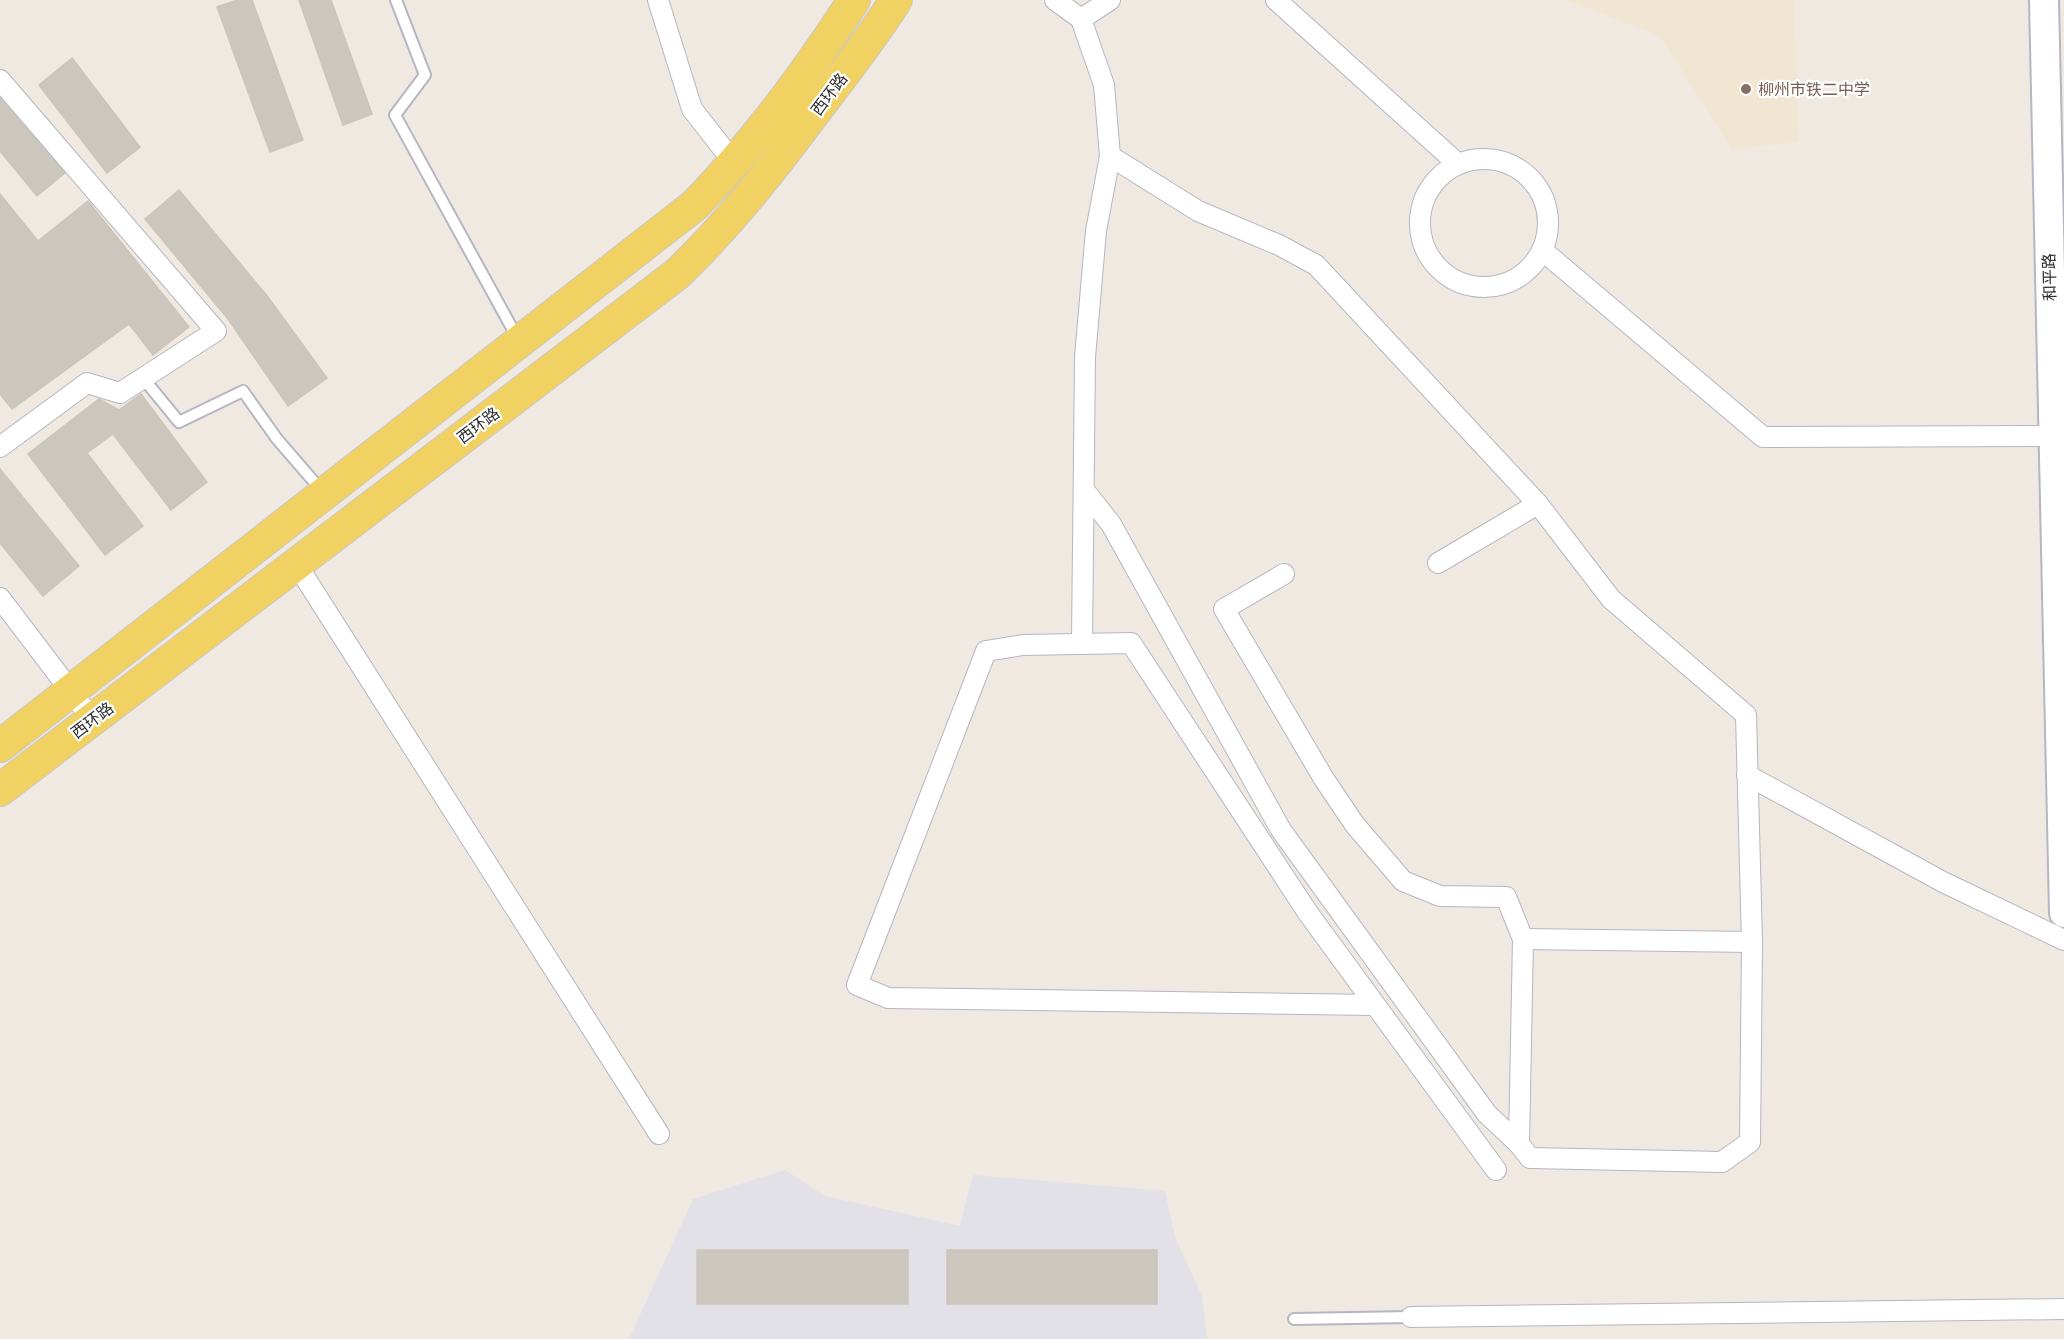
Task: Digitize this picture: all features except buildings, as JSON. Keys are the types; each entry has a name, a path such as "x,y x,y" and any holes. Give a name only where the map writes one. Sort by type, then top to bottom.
{"main road":[{"name":"西环路","path":"0,746 520,344 695,205 735,164 854,0"},
{"name":"西环路","path":"0,790 677,274 717,235 758,187 872,37 896,0"},
{"name":"和平路","path":"2044,0 2064,913"}],"street":[{"path":"658,0 692,109 735,164"},
{"path":"1055,0 1081,19 1104,86 1110,156 1096,231 1085,357 1082,643"},
{"path":"1081,19 1110,0"},
{"path":"1276,0 1458,164"},
{"path":"0,80 216,331 120,393 87,383 0,447"},
{"path":"1084,490 1111,524 1281,830 1487,1114 1519,1144 1530,1158 1722,1162 1750,1142 1752,942 1746,715 1611,599 1538,504 1316,265 1279,245 1198,211 1110,156"},
{"path":"1479,159 1501,161 1521,171 1536,186 1546,207 1548,229 1542,250 1530,268 1514,280 1495,286 1475,287 1455,281 1439,269 1427,253 1421,234 1421,214 1427,194 1440,177 1458,164 1479,159"},
{"path":"1542,250 1763,436 2052,436"},
{"path":"1438,562 1538,504"},
{"path":"297,565 659,1134"},
{"path":"1284,574 1224,609 1324,779 1355,825 1403,881 1440,896 1506,897 1523,939 1519,1144"},
{"path":"0,598 92,719"},
{"path":"1375,1005 888,998 858,985 986,651 1023,645 1131,643 1308,913 1496,1170"},
{"path":"1747,775 1943,882 2064,940"},
{"path":"1523,939 1752,942"},
{"path":"1411,1317 2064,1309"}],"lane":[{"path":"396,0 425,75 394,116 520,344"},
{"path":"143,378 179,422 243,391 276,438 325,495"},
{"path":"1294,1319 1411,1317"}],"shaded area":[{"name":"柳州市铁二中学","path":"1567,0 1794,0 1799,142 1732,149 1660,36"},
{"path":"785,1170 825,1196 960,1226 973,1175 1165,1191 1175,1237 1202,1296 1207,1339 629,1339 693,1199"}],"place":[{"name":"柳州市铁二中学","path":"1746,89"}]}
